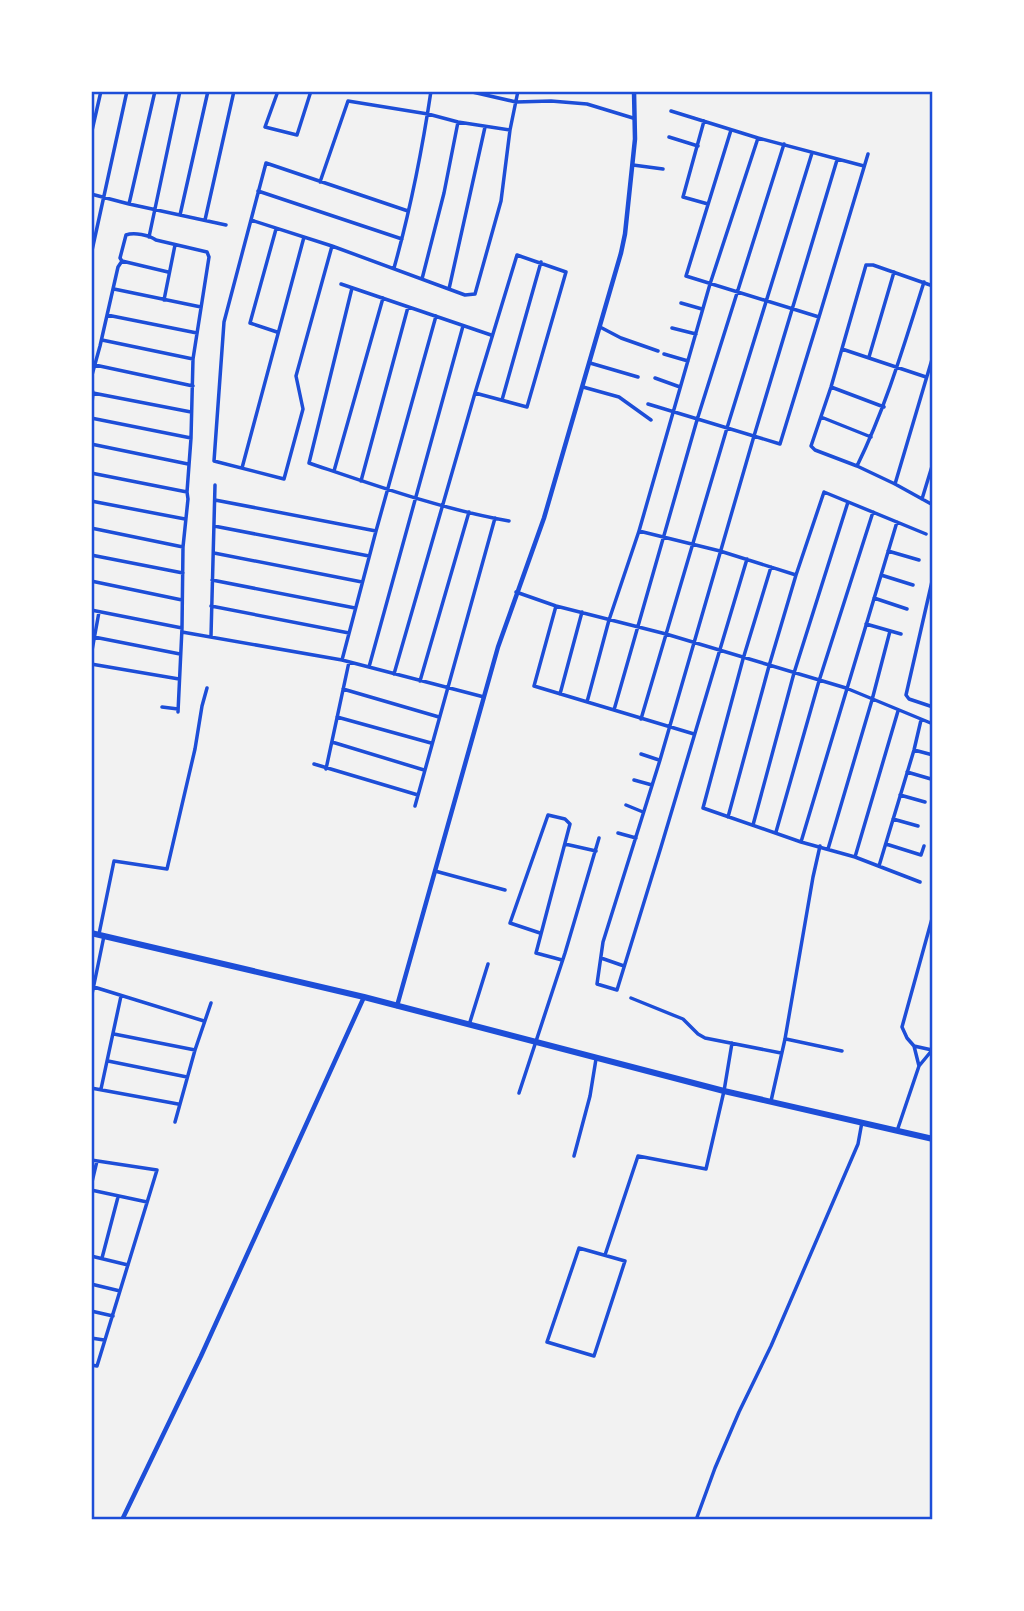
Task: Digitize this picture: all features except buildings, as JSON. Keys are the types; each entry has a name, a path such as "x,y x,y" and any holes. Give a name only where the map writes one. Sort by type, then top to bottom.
{"highway":[{"path":"98,935 365,997 724,1091 933,1139"}],"street":[{"path":"91,135 101,91"},
{"path":"91,255 127,91"},
{"path":"129,204 155,91"},
{"path":"149,237 180,91"},
{"path":"180,215 208,91"},
{"path":"205,220 234,91"},
{"path":"278,91 265,127 297,135 311,91"},
{"path":"394,268 416,176 431,91"},
{"path":"468,91 516,102 587,104 633,118"},
{"path":"251,220 332,246 465,295 475,294 501,201 510,130 519,91"},
{"path":"397,1006 498,647 544,518 625,234 635,139 634,91"},
{"path":"320,182 348,101 510,130"},
{"path":"671,111 758,138 864,166"},
{"path":"704,121 683,197 708,204"},
{"path":"422,279 444,193 458,122"},
{"path":"449,289 485,127"},
{"path":"731,130 686,276 820,317"},
{"path":"669,137 698,146"},
{"path":"587,702 710,284 758,138"},
{"path":"614,709 697,420 784,145"},
{"path":"641,719 765,301 812,153"},
{"path":"648,404 780,444 868,154"},
{"path":"747,559 617,990 597,984 603,942 660,760 837,160"},
{"path":"332,246 296,376 303,409 284,479 214,461 224,322 266,163 408,211"},
{"path":"633,165 663,169"},
{"path":"258,191 402,239"},
{"path":"91,194 226,225"},
{"path":"276,229 250,323 277,332"},
{"path":"162,707 178,710 183,547 188,499 187,492 191,438 193,359 209,254 205,250 149,237 126,235 91,383 91,415 191,438"},
{"path":"242,468 304,237"},
{"path":"164,300 175,245"},
{"path":"394,674 475,393 517,255 566,272 527,407 475,393"},
{"path":"122,261 169,272"},
{"path":"502,400 541,262"},
{"path":"933,286 866,265 811,446 895,484 933,505"},
{"path":"870,357 894,272"},
{"path":"857,466 884,407 923,282"},
{"path":"341,284 492,336"},
{"path":"352,288 309,463 360,481 509,521"},
{"path":"114,289 201,307"},
{"path":"334,471 383,298"},
{"path":"681,303 703,309"},
{"path":"360,481 408,307"},
{"path":"107,315 197,334"},
{"path":"342,660 436,316"},
{"path":"369,667 463,326"},
{"path":"600,327 621,338 658,351"},
{"path":"672,328 696,334"},
{"path":"102,340 193,359"},
{"path":"842,348 927,378"},
{"path":"664,354 688,361"},
{"path":"895,484 933,356"},
{"path":"590,363 638,377"},
{"path":"95,365 193,386"},
{"path":"655,378 680,387"},
{"path":"583,387 619,397 651,420"},
{"path":"831,387 884,407"},
{"path":"93,393 191,412"},
{"path":"821,417 872,437"},
{"path":"91,444 189,464"},
{"path":"922,499 933,463"},
{"path":"91,472 187,492"},
{"path":"211,636 215,485"},
{"path":"728,817 769,666 824,492 926,534"},
{"path":"215,500 376,531"},
{"path":"91,501 185,519"},
{"path":"753,825 794,673 848,502"},
{"path":"420,681 469,512"},
{"path":"776,832 819,681 873,512"},
{"path":"415,806 495,519"},
{"path":"801,842 897,522"},
{"path":"214,526 369,556"},
{"path":"91,528 183,547"},
{"path":"639,531 720,551 796,575"},
{"path":"888,551 919,560"},
{"path":"214,553 362,582"},
{"path":"91,555 183,573"},
{"path":"771,567 703,808 801,842 855,857 920,882"},
{"path":"881,575 913,585"},
{"path":"933,576 906,695 909,699 933,706"},
{"path":"212,580 355,608"},
{"path":"91,581 182,600"},
{"path":"516,592 556,606 666,634 846,688 933,724"},
{"path":"874,598 907,608"},
{"path":"211,606 349,633"},
{"path":"556,606 534,686 694,734"},
{"path":"91,610 195,634 342,660 485,698"},
{"path":"91,656 99,612"},
{"path":"560,694 582,612"},
{"path":"866,624 901,634"},
{"path":"828,849 890,631"},
{"path":"94,637 180,654"},
{"path":"326,769 349,662"},
{"path":"91,664 179,679"},
{"path":"91,999 98,935 114,861 167,869 206,688"},
{"path":"344,689 439,717"},
{"path":"855,857 898,711"},
{"path":"337,717 431,743"},
{"path":"879,866 921,720"},
{"path":"332,742 424,770"},
{"path":"914,750 933,755"},
{"path":"641,754 660,760"},
{"path":"314,765 418,795"},
{"path":"907,772 931,779"},
{"path":"634,780 652,786"},
{"path":"900,795 925,802"},
{"path":"626,805 644,812"},
{"path":"540,933 509,923 548,816 565,819 570,824 536,953 562,960"},
{"path":"894,819 918,826"},
{"path":"618,833 636,838"},
{"path":"520,1093 599,838"},
{"path":"565,844 596,851"},
{"path":"886,844 921,855 924,846"},
{"path":"771,1101 820,846"},
{"path":"435,871 505,890"},
{"path":"919,1066 914,1046 902,1027 933,915"},
{"path":"601,958 624,965"},
{"path":"469,1025 488,964"},
{"path":"93,988 204,1021"},
{"path":"101,1089 121,996"},
{"path":"122,1520 201,1356 365,997"},
{"path":"631,998 683,1019 705,1038 781,1053"},
{"path":"175,1122 211,1003"},
{"path":"114,1034 195,1050"},
{"path":"785,1039 842,1051"},
{"path":"605,1255 638,1156 706,1169 732,1044"},
{"path":"914,1046 933,1049"},
{"path":"897,1130 919,1066 933,1049"},
{"path":"574,1156 597,1057"},
{"path":"108,1061 187,1077"},
{"path":"91,1087 179,1104"},
{"path":"696,1520 739,1412 771,1346 858,1144 862,1122"},
{"path":"91,1365 97,1366 104,1340 113,1316 148,1202 157,1170 94,1161 91,1188 118,1197 148,1202"},
{"path":"102,1258 118,1197"},
{"path":"579,1248 605,1255 625,1261 594,1356 547,1342 579,1248"},
{"path":"91,1256 128,1265"},
{"path":"91,1284 120,1291"},
{"path":"91,1311 113,1316"},
{"path":"91,1338 104,1340"}]}
